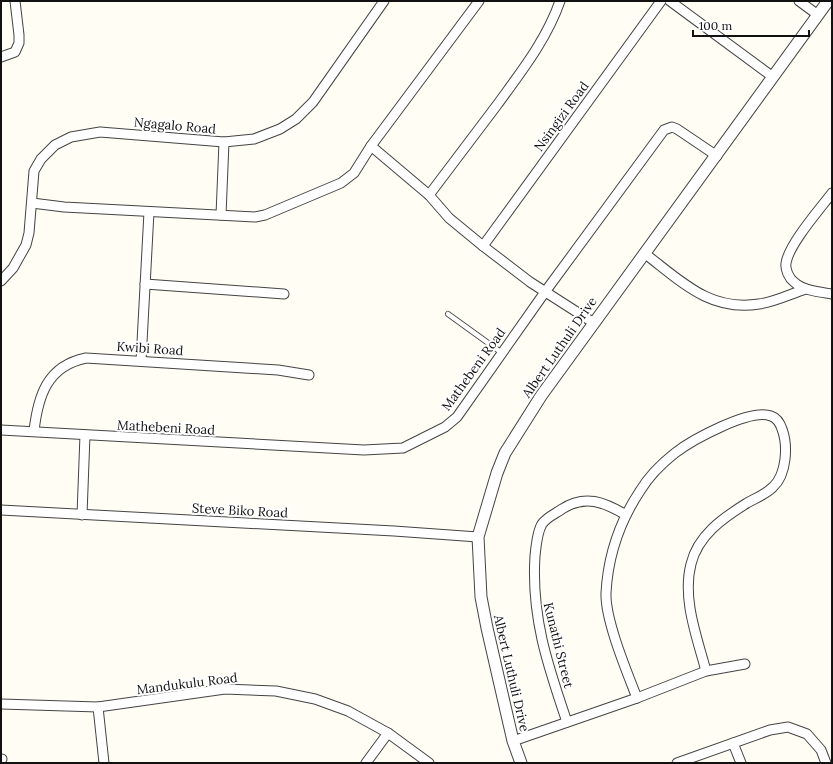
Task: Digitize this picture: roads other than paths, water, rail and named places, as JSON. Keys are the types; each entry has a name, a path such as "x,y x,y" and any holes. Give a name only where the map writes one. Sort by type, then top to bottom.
{"street":[{"path":"1,58 15,52 19,43 15,1"},
{"name":"Ngagalo Road","path":"1,281 13,268 26,245 32,203 34,171 38,162 55,145 71,137 105,132 224,142 254,138 280,129 296,119 313,102 384,1"},
{"path":"32,203 64,207 149,212 260,216 341,183 354,173 371,146 479,1"},
{"path":"429,195 503,97 538,46 550,26 560,1"},
{"name":"Nsingizi Road","path":"483,246 661,1"},
{"path":"670,1 773,77"},
{"path":"798,1 818,15"},
{"name":"Albert Luthuli Drive","path":"521,763 513,741 500,690 481,597 478,537 496,473 508,448 541,396 717,156 828,1"},
{"name":"Mathebeni Road","path":"1,430 364,450 403,448 445,427 457,417 545,292 666,128 672,127 681,130 717,156"},
{"path":"221,215 224,142"},
{"path":"371,146 429,195 449,218 483,246 530,282 594,323"},
{"path":"832,193 794,245 786,262 787,271 791,280 806,289 832,294"},
{"path":"141,361 149,212"},
{"path":"644,254 690,289 700,295 722,302 758,304 806,289"},
{"path":"145,284 284,294"},
{"name":"Kwibi Road","path":"34,431 36,414 42,392 51,378 70,363 93,358 278,370 309,375"},
{"path":"637,698 617,644 606,596 613,550 626,515 640,490 657,469 688,444 729,423 753,416 770,415 779,422 786,445 785,457 778,480 766,493 729,514 711,529 704,537 691,562 688,585 689,605 706,671"},
{"path":"82,515 85,435"},
{"name":"Kunathi Street","path":"567,722 552,679 539,628 535,605 536,547 540,527 548,518 574,502 582,500 609,504 626,515"},
{"name":"Steve Biko Road","path":"1,510 394,531 478,537"},
{"path":"513,741 637,698 706,671 745,664"},
{"name":"Mandukulu Road","path":"1,704 98,707 225,689 265,690 293,694 332,704 348,710 388,733 429,763"},
{"path":"98,707 104,763"},
{"path":"677,763 770,730 788,727 808,734 821,750 826,763"},
{"path":"366,763 388,733"},
{"path":"733,743 741,763"}],"lane":[{"path":"448,314 502,352"}]}
